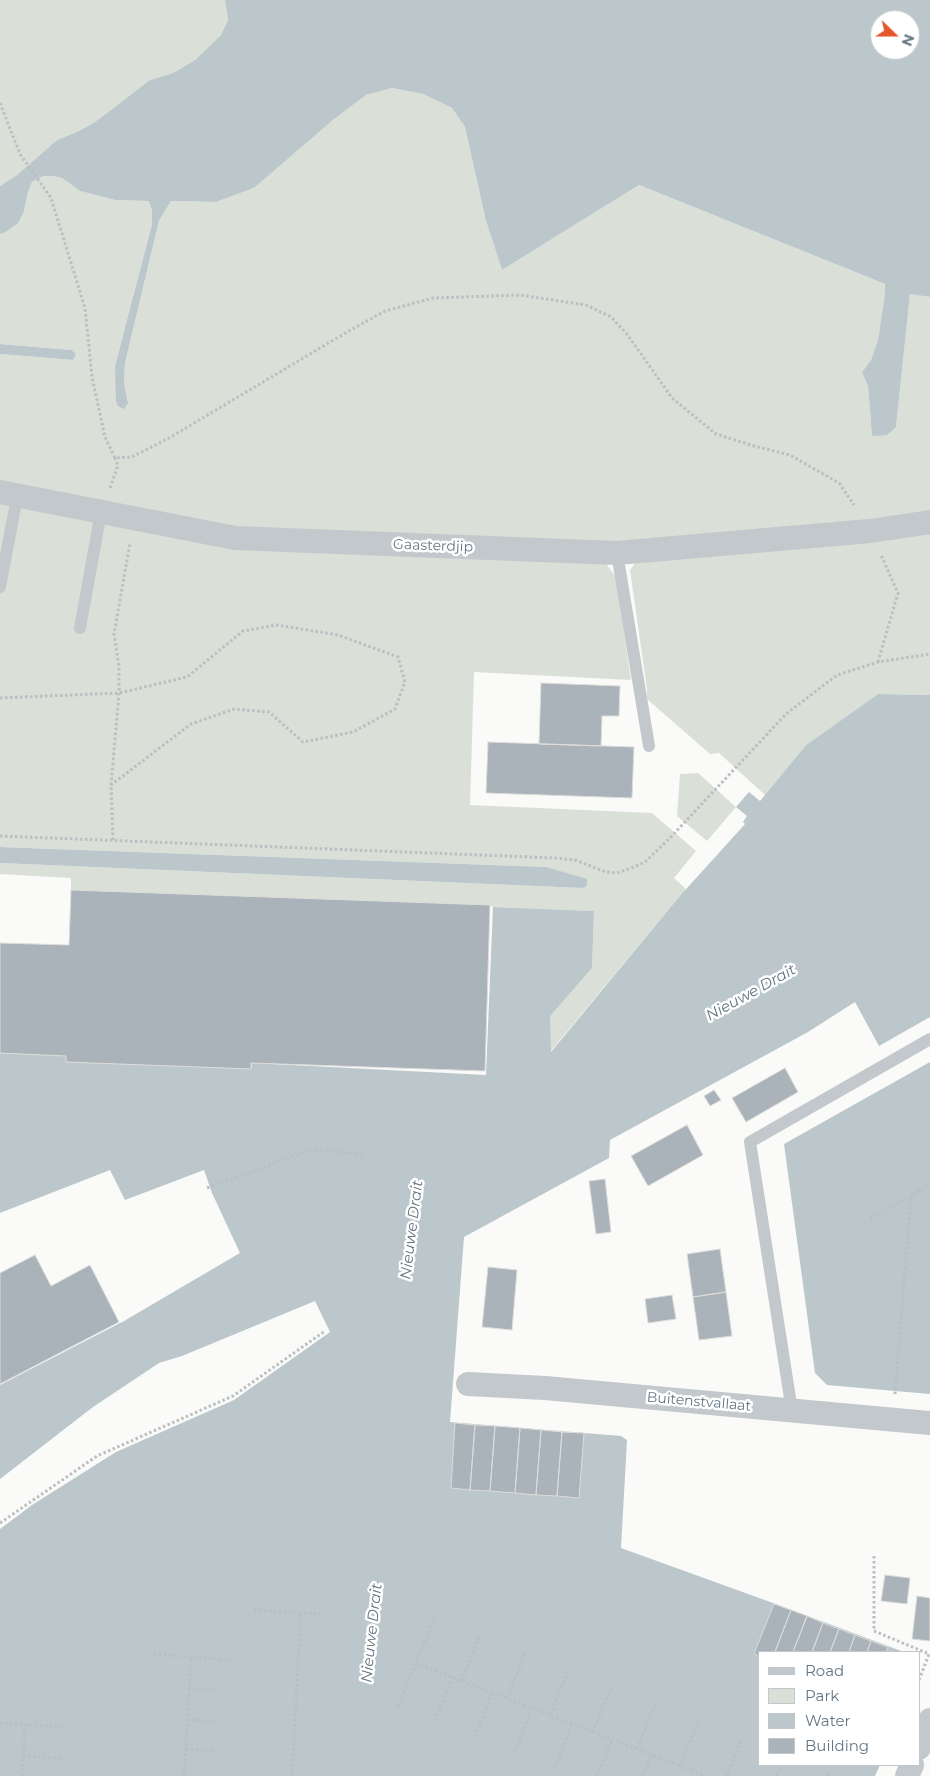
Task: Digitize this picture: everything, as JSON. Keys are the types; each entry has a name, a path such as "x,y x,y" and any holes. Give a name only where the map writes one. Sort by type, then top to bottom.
{"street":[{"name":"Gaasterdjip","path":"8,494 235,538 617,553 870,531 930,522"},
{"name":"Buitenstvallaat","path":"468,1384 545,1388 930,1423"},
{"path":"920,1745 930,1720"}],"lane":[{"path":"0,587 8,494"},
{"path":"80,628 101,512"},
{"path":"617,553 649,746"},
{"path":"792,1411 750,1142 930,1039"}],"path":[{"path":"0,103 20,154 51,198 85,308 92,377 105,437 116,458 132,457 169,438 385,311 434,298 520,295 586,305 611,317 627,334 672,398 716,434 754,446 790,454 839,483 870,531 898,593 878,662"},
{"path":"113,840 111,785 119,693 119,667 114,634 135,518"},
{"path":"0,698 119,693 187,677 243,631 277,625 338,635 398,657 405,682 394,709 353,732 303,742 269,712 234,709 190,724 111,785"},
{"path":"0,836 556,858 575,860 606,872 617,873 644,862 651,856 786,714 837,675 878,662 930,654"},
{"path":"207,1188 313,1149 365,1155"},
{"path":"870,1220 930,1184"},
{"path":"895,1395 911,1196"},
{"path":"0,1522 97,1456 233,1396 325,1331"},
{"path":"874,1556 874,1631 929,1654 920,1677"},
{"path":"254,1610 322,1614"},
{"path":"292,1776 301,1612"},
{"path":"398,1707 434,1618"},
{"path":"462,1681 479,1636"},
{"path":"154,1654 231,1660"},
{"path":"507,1698 525,1654"},
{"path":"184,1776 191,1657"},
{"path":"416,1663 680,1766 695,1774 706,1776"},
{"path":"550,1715 568,1670"},
{"path":"435,1721 452,1677"},
{"path":"189,1688 220,1690"},
{"path":"593,1732 611,1688"},
{"path":"475,1737 492,1692"},
{"path":"637,1749 655,1705"},
{"path":"515,1752 532,1708"},
{"path":"187,1720 218,1721"},
{"path":"680,1766 698,1722"},
{"path":"0,1723 62,1727"},
{"path":"555,1768 572,1724"},
{"path":"22,1776 25,1725"},
{"path":"727,1776 742,1738"},
{"path":"597,1776 612,1739"},
{"path":"186,1749 216,1751"},
{"path":"643,1776 652,1755"},
{"path":"23,1756 62,1758"}],"green space":[{"path":"0,0 225,0 228,20 221,35 195,60 173,73 150,80 95,122 57,140 17,175 0,186"},
{"path":"392,88 423,94 452,108 465,127 486,221 502,270 639,185 885,284 878,340 871,360 862,372 868,386 872,436 896,427 910,294 930,297 930,695 878,694 806,745 765,795 719,753 710,754 647,699 630,570 639,558 601,557 616,577 631,680 474,672 470,805 652,813 696,851 674,878 687,890 679,897 550,1052 549,1016 592,968 594,911 493,907 490,905 71,890 71,878 0,874 0,863 586,887 546,867 0,847 0,354 73,360 76,354 72,350 0,344 0,234 4,233 24,211 32,182 43,176 62,178 80,191 115,200 149,201 152,211 152,224 115,366 128,403 124,383 125,363 159,221 171,201 216,202 254,188 333,120 366,95"},
{"path":"698,773 736,807 707,841 677,816 680,774"}],"water":[{"path":"225,0 930,0 930,297 910,294 896,427 887,435 872,436 868,386 862,372 871,360 878,340 885,284 639,185 502,270 486,221 465,127 452,108 423,94 392,88 366,95 333,120 254,188 216,202 171,201 159,221 125,363 124,383 128,403 124,409 118,406 116,401 115,366 152,224 152,211 149,201 115,200 80,191 62,178 43,176 32,182 24,211 18,223 0,234 0,186 17,175 57,140 95,122 150,80 173,73 195,60 221,35 228,20"},
{"path":"0,344 72,350 76,354 73,360 0,354"},
{"name":"Nieuwe Drait","path":"878,694 930,695 930,1017 879,1046 855,1002 808,1032 610,1140 609,1158 464,1237 450,1422 621,1436 627,1440 621,1548 901,1651 758,1651 758,1766 880,1766 875,1776 0,1776 0,1529 32,1505 116,1452 234,1400 330,1332 315,1301 182,1356 159,1363 93,1407 0,1479 0,1385 124,1321 240,1253 212,1193 204,1170 125,1200 110,1170 0,1213 0,1053 66,1056 66,1062 251,1069 252,1063 486,1075 493,907 594,911 592,968 550,1016 551,1052 679,897 745,824 743,822 747,816 736,807 749,792 760,801 806,745"},
{"path":"0,847 546,867 587,879 587,884 586,887 582,888 0,863"},
{"path":"930,1062 930,1394 827,1385 815,1373 784,1144"}],"building":[{"path":"541,683 620,686 619,716 602,716 601,746 539,744"},
{"path":"488,742 634,747 632,798 486,793"},
{"path":"71,890 490,905 485,1071 251,1063 251,1069 66,1062 66,1056 0,1053 0,943 69,945"},
{"path":"785,1068 798,1092 746,1122 732,1098"},
{"path":"714,1090 721,1100 710,1106 704,1096"},
{"path":"687,1125 703,1155 648,1186 631,1156"},
{"path":"605,1179 611,1232 596,1234 589,1181"},
{"path":"720,1249 726,1292 693,1297 687,1254"},
{"path":"35,1255 51,1286 90,1265 119,1322 0,1384 0,1273"},
{"path":"488,1267 517,1270 512,1330 482,1327"},
{"path":"726,1292 732,1336 699,1340 693,1297"},
{"path":"672,1295 676,1319 648,1323 645,1299"},
{"path":"455,1423 475,1425 470,1490 451,1488"},
{"path":"475,1425 495,1426 490,1491 470,1490"},
{"path":"495,1426 520,1428 515,1493 490,1491"},
{"path":"520,1428 541,1430 536,1495 515,1493"},
{"path":"541,1430 562,1432 557,1496 536,1495"},
{"path":"562,1432 584,1433 579,1498 557,1496"},
{"path":"885,1575 910,1578 907,1604 881,1601"},
{"path":"917,1596 930,1598 930,1641 912,1639"},
{"path":"774,1604 791,1610 775,1651 758,1651 758,1656 754,1654"},
{"path":"791,1610 807,1616 793,1651 775,1651"},
{"path":"807,1616 823,1623 812,1651 793,1651"},
{"path":"823,1623 839,1629 830,1651 812,1651"},
{"path":"839,1629 855,1635 849,1651 830,1651"},
{"path":"855,1635 871,1641 867,1651 849,1651"},
{"path":"871,1641 888,1647 886,1651 867,1651"}]}
